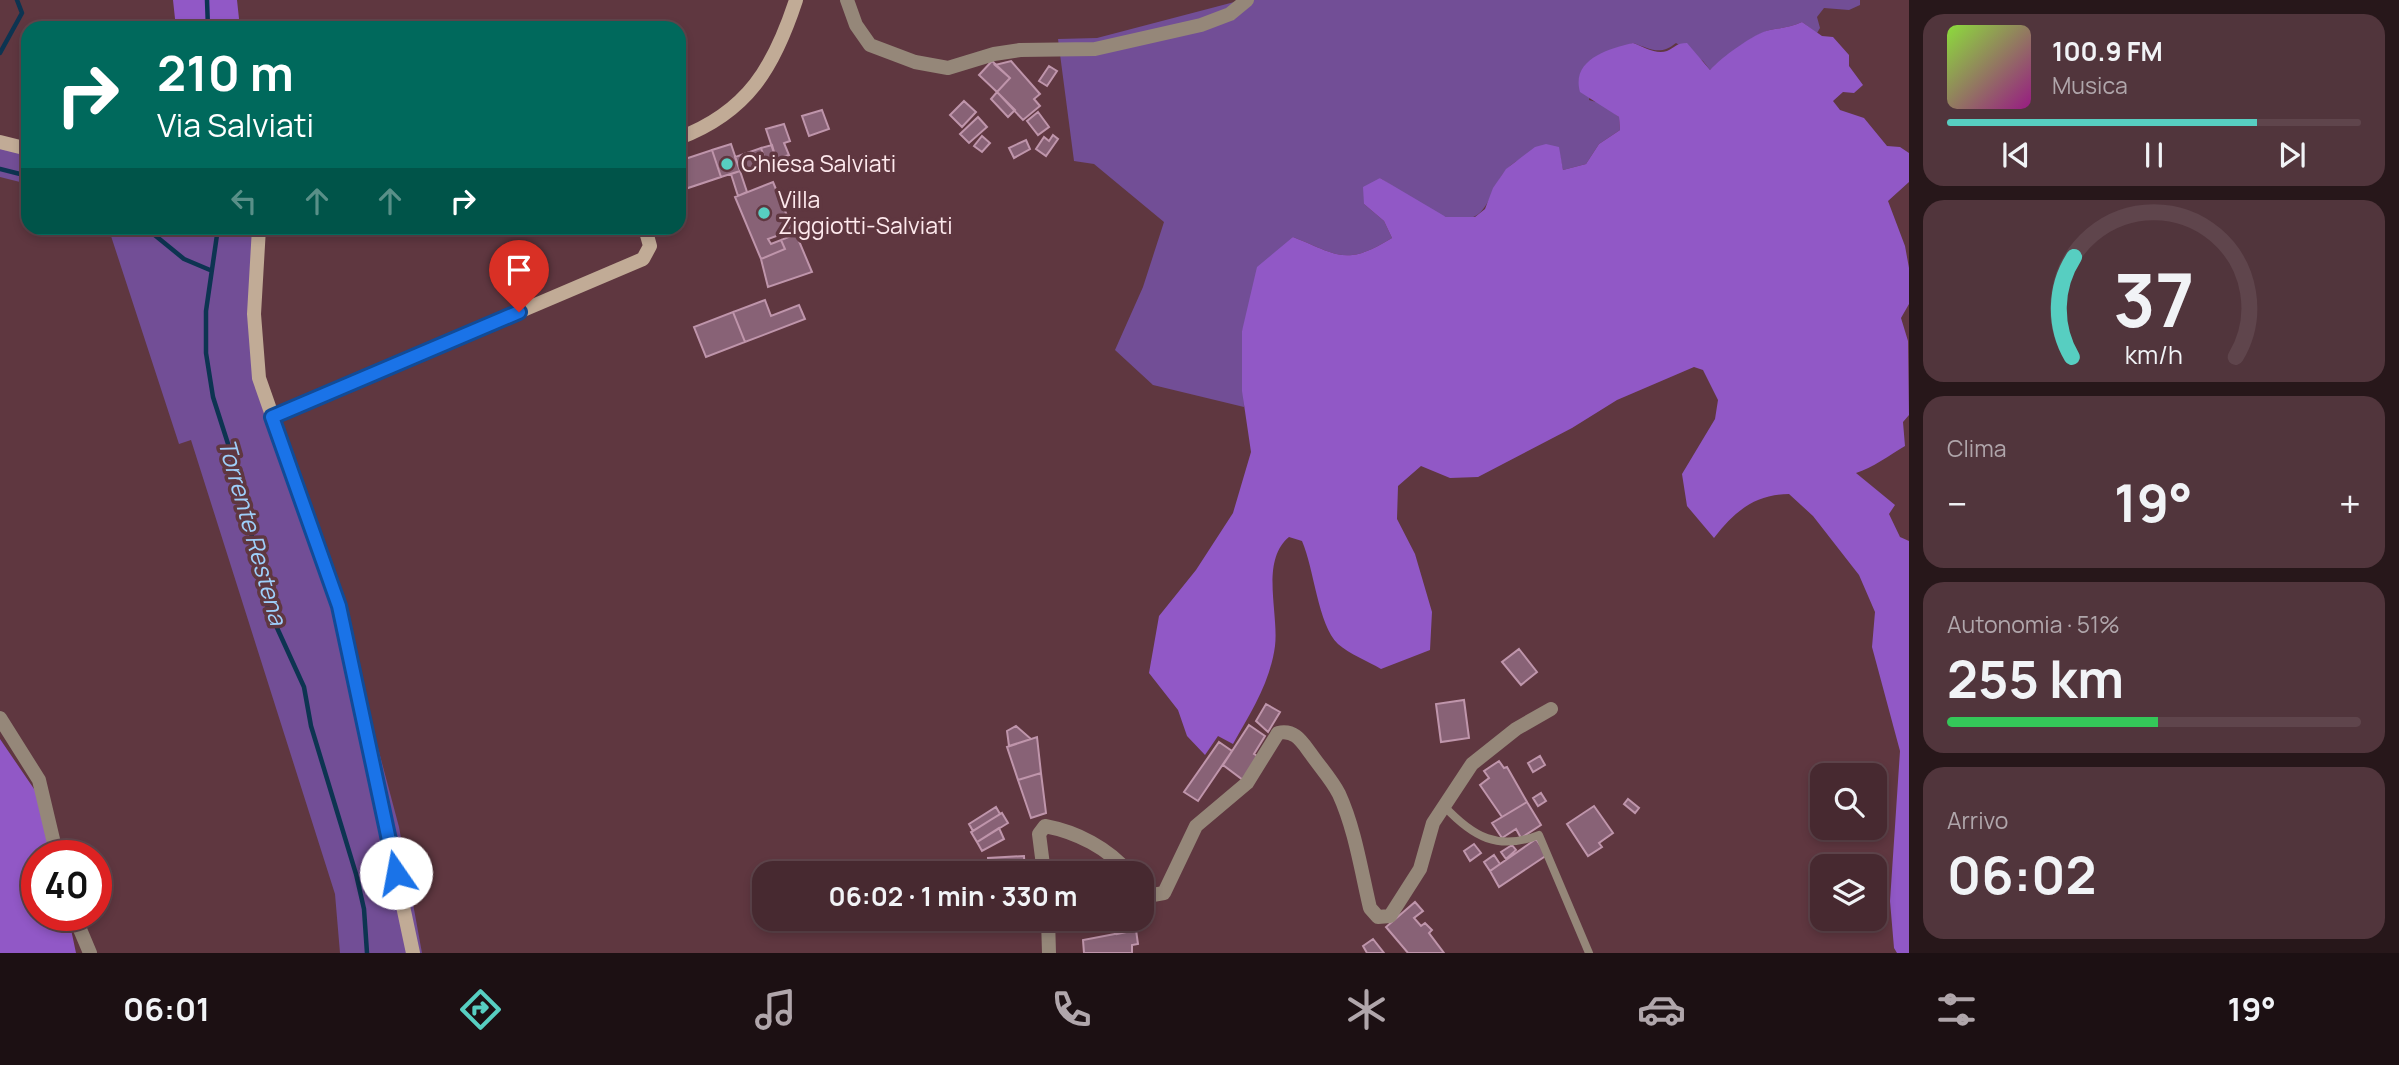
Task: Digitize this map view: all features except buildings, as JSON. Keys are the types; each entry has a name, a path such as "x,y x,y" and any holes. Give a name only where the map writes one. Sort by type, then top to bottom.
{"street":[{"path":"686,135 722,118 743,101 758,83 782,40 796,0"},
{"path":"847,0 856,25 870,45 905,60 948,68 994,54 1020,50 1095,48 1201,25 1230,14 1247,0"},
{"path":"0,142 21,147"},
{"path":"260,235 254,342 259,378 339,606 413,953"},
{"path":"272,417 643,259 650,246 647,235"},
{"path":"1154,895 1164,893 1196,826 1247,783 1278,733 1293,733 1338,791 1370,908 1378,917 1390,916 1420,869 1430,831 1472,764 1516,729 1550,709"},
{"path":"0,718 39,780 53,840"},
{"path":"1042,861 1039,834 1045,825 1105,850 1116,861"},
{"path":"81,931 90,953"},
{"path":"1048,931 1049,953"}],"lane":[{"path":"1444,806 1466,827 1493,842 1522,842 1539,835 1589,953"}],"shaded area":[{"path":"173,0 237,0 239,21 175,21"},
{"path":"1242,0 1860,0 1860,5 1849,10 1824,8 1817,17 1820,28 1817,33 1802,22 1764,32 1738,47 1710,70 1703,61 1676,43 1660,50 1633,43 1599,55 1589,100 1600,103 1619,117 1620,130 1599,144 1586,164 1563,170 1558,147 1517,161 1499,179 1485,207 1471,218 1460,219 1438,214 1380,178 1364,204 1384,221 1392,238 1364,252 1343,255 1293,237 1242,331 1244,407 1153,385 1115,350 1143,287 1164,222 1094,164 1074,161 1058,39 1097,38"},
{"path":"1802,22 1822,36 1833,37 1849,55 1849,66 1863,85 1854,93 1843,92 1833,101 1840,110 1864,118 1887,146 1900,147 1909,153 1909,182 1888,201 1905,246 1909,268 1909,304 1901,318 1908,341 1909,415 1903,422 1905,446 1875,465 1856,473 1895,505 1889,514 1900,537 1909,541 1909,953 1897,953 1894,948 1890,901 1900,751 1872,647 1875,612 1859,575 1813,516 1789,494 1765,498 1746,506 1714,538 1687,506 1682,474 1715,419 1718,400 1703,370 1694,367 1617,400 1572,428 1478,477 1450,478 1421,466 1398,486 1397,519 1415,554 1432,612 1430,650 1381,669 1342,648 1326,624 1302,541 1289,537 1280,547 1275,560 1275,646 1264,685 1233,744 1218,736 1205,755 1187,736 1178,710 1149,673 1159,616 1196,570 1233,513 1251,452 1242,391 1242,331 1257,267 1293,237 1343,255 1364,252 1392,238 1384,221 1364,204 1363,187 1380,178 1446,217 1475,217 1485,209 1493,188 1506,169 1535,147 1546,144 1559,147 1563,170 1586,164 1599,144 1620,130 1619,117 1580,92 1581,72 1586,64 1602,53 1633,43 1659,52 1687,43 1710,70 1755,36"},
{"path":"0,140 21,146 21,182 0,177"},
{"path":"261,235 256,361 344,620 399,827 422,953 340,953 335,894 191,440 179,444 111,236"},
{"path":"0,739 45,805 53,840 21,840 21,931 71,931 76,953 0,953"}],"waterway":[{"path":"0,53 22,13 17,0"},
{"name":"Torrente Restena","path":"207,0 208,21"},
{"path":"0,169 21,174"},
{"path":"155,235 184,259 210,270"},
{"name":"Torrente Restena","path":"217,235 206,311 206,353 213,397 238,475 268,608 304,687 311,726 356,874 364,909 367,953"}],"place":[{"name":"Chiesa Salviati","path":"727,164"},
{"name":"Villa Ziggiotti-Salviati","path":"764,213"}],"route":[{"path":"396,873 339,606 272,417 519,312"}]}
